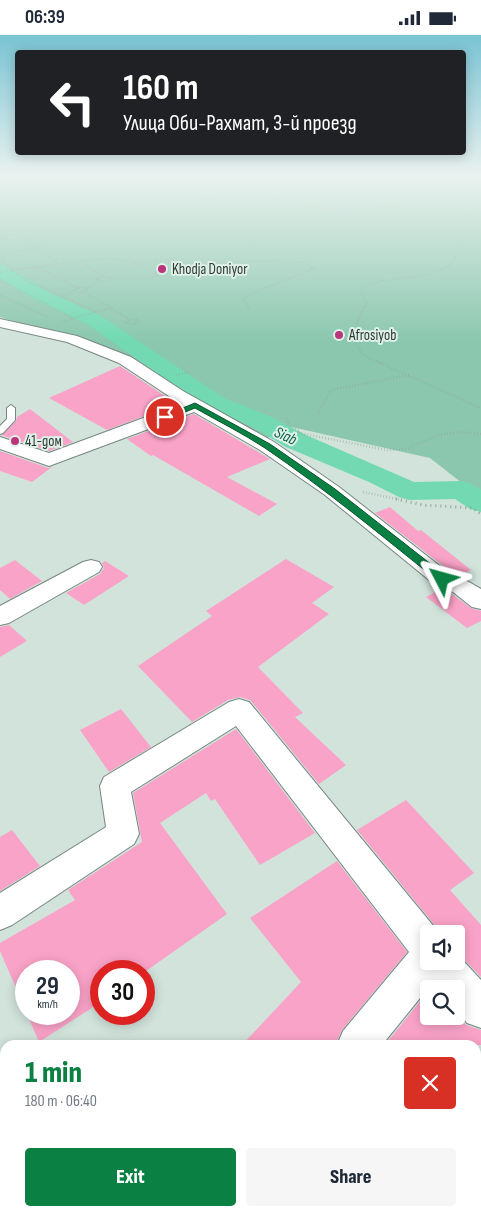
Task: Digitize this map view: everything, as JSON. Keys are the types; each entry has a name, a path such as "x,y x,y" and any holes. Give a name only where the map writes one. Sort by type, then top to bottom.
{"street":[{"path":"0,323 72,339 125,360 177,395 267,446 385,532 442,579 461,587 481,601"},
{"path":"0,443 49,460 195,405"},
{"path":"4,611 91,567"},
{"path":"0,913 123,833 115,786 239,710 420,938"},
{"path":"361,1040 420,968"},
{"path":"447,970 481,1009"}],"lane":[{"path":"0,431 11,420 11,408"}],"path":[{"path":"18,231 34,246 42,247 39,249"},
{"path":"462,231 458,240 458,255 448,267 426,275 374,282 362,288 361,293 367,304 358,315 356,341 359,350 383,365 410,375 481,409"},
{"path":"0,237 21,234"},
{"path":"30,249 34,246"},
{"path":"59,263 39,249 0,252 11,270 27,281 96,312"},
{"path":"0,272 81,261 108,259 132,262 174,259"},
{"path":"38,267 77,289 112,278 103,276 81,261"},
{"path":"132,262 136,265 262,261 303,263 314,269 262,289 242,299 250,309"},
{"path":"156,275 153,273 187,268 194,264"},
{"path":"100,281 98,278 103,276"},
{"path":"0,280 75,319 110,308"},
{"path":"84,292 87,290 85,288"},
{"path":"75,292 74,290 77,289"},
{"path":"62,296 75,292 84,292 129,319 139,321 134,324 125,323 129,319"},
{"path":"0,295 52,319"},
{"path":"183,373 190,372"},
{"path":"318,413 331,390 410,375"},
{"path":"286,418 290,426 300,431 299,433 387,451 406,449 442,434 459,432 481,434"},
{"path":"323,485 423,505 472,508 481,514"}],"green space":[{"name":"Afrosiyob","path":"0,231 481,231 481,498 430,458 287,426 262,442 164,372 0,317"}],"building":[{"path":"120,366 177,404 107,430 49,398"},
{"path":"30,409 73,442 49,451 1,435 16,421 17,417"},
{"path":"194,414 270,459 227,477 277,504 259,516 153,455 151,456 127,439"},
{"path":"0,451 48,468 52,467 32,482 0,471"},
{"path":"390,507 418,531 421,530 471,570 459,576 451,572 375,513"},
{"path":"286,559 334,587 312,603 329,614 258,667 303,713 295,717 346,765 319,784 250,700 240,697 228,700 192,722 138,666 212,616 206,611"},
{"path":"15,560 42,581 10,599 0,590 0,568"},
{"path":"105,561 129,576 84,605 66,593 100,574 104,568 102,563"},
{"path":"441,589 452,594 471,608 481,611 481,621 467,628 426,597"},
{"path":"9,625 27,641 0,657 0,627"},
{"path":"121,709 151,747 109,772 80,730"},
{"path":"236,729 315,833 260,865 215,799 211,801 206,793 160,823 227,914 155,965 155,960 90,960 90,1009 80,1016 80,960 15,960 15,986 0,951 0,943 75,900 68,890 142,842 133,793"},
{"path":"406,800 474,873 450,890 481,925 481,977 465,960 465,925 435,925 357,830"},
{"path":"12,830 40,866 0,891 0,837"},
{"path":"337,861 407,952 342,1030 337,1040 247,1040 301,982 250,918"},
{"path":"420,1001 420,1025 465,1024 481,1030 481,1040 389,1040"},
{"path":"32,1025 65,1025 42,1040 38,1040"}],"waterway":[{"name":"Siab","path":"0,270 42,296 94,320 215,403 260,421 296,441 379,476 409,491 462,490 481,503"}],"place":[{"name":"Khodja Doniyor","path":"162,269"},
{"name":"Afrosiyob","path":"339,335"},
{"name":"41-дом","path":"15,441"}],"route":[{"path":"165,417 195,405 240,430 267,446 332,491 442,579"}]}
